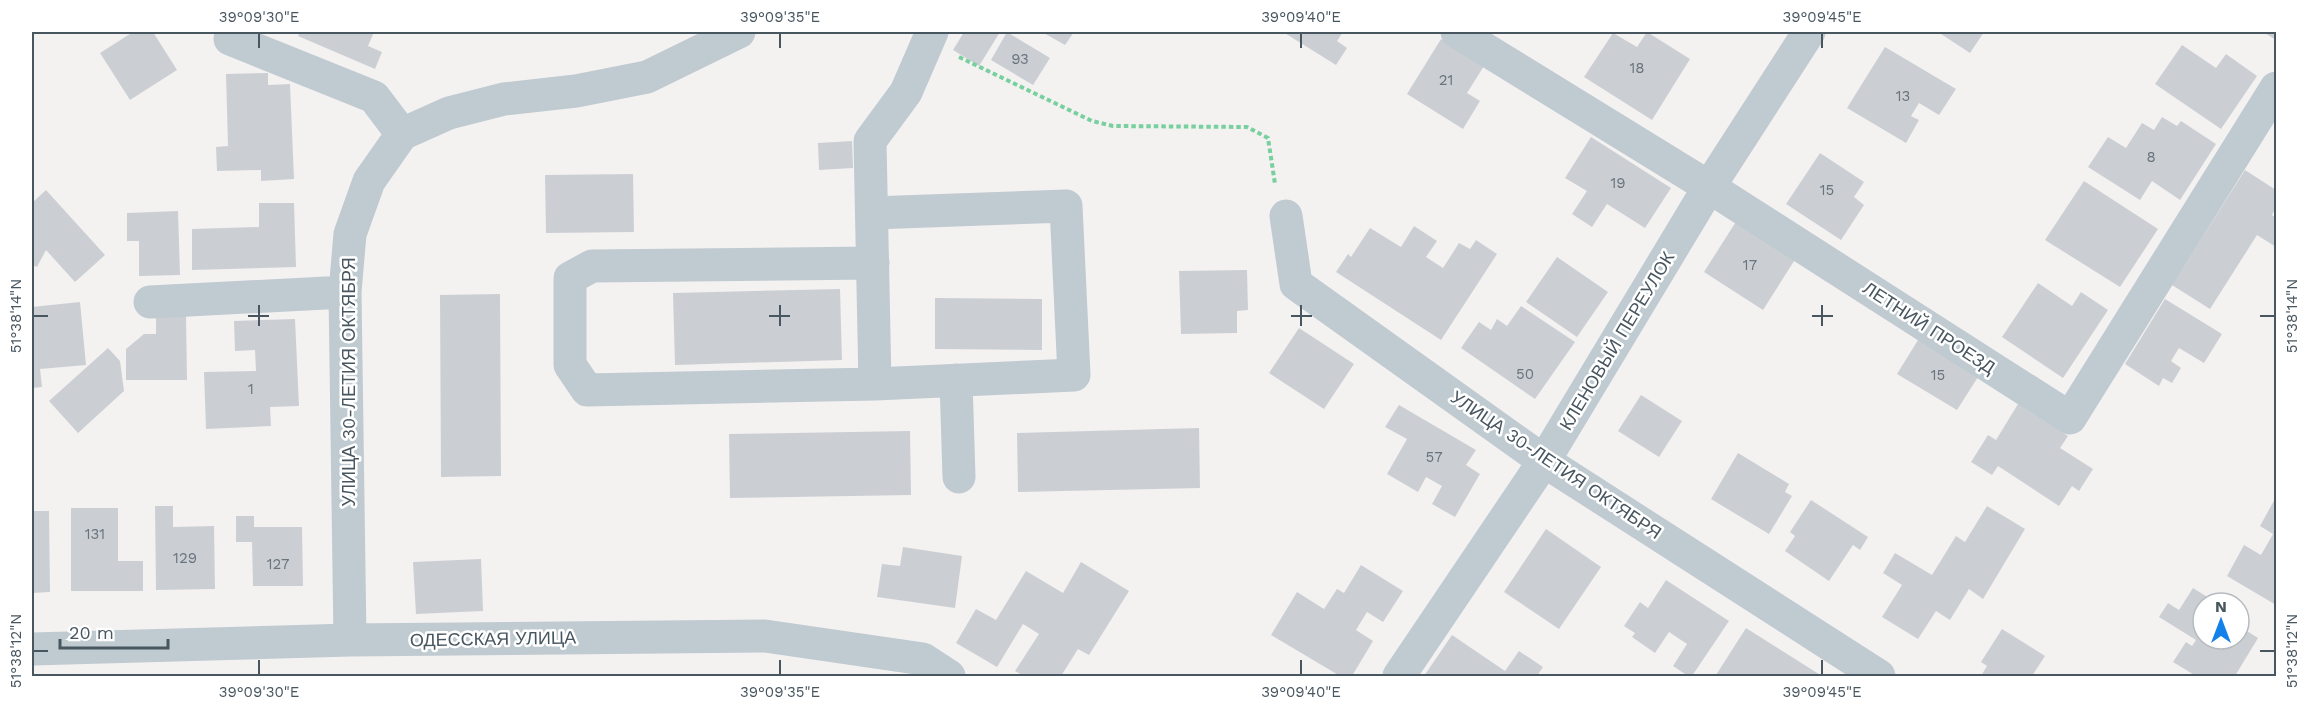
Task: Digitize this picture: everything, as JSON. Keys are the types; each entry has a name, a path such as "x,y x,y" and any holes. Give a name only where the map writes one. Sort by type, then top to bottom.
{"street":[{"path":"230,39 374,97 402,134 449,113 504,99 576,91 647,77 739,32"},
{"name":"ЛЕТНИЙ ПРОЕЗД","path":"1457,32 1709,187 2070,418 2277,88"},
{"name":"КЛЕНОВЫЙ ПЕРЕУЛОК","path":"1399,676 1544,461 1709,187 1809,32"},
{"path":"875,384 870,141 940,42"},
{"name":"УЛИЦА 30-ЛЕТИЯ ОКТЯБРЯ","path":"350,640 345,291 350,234 369,181 402,134"},
{"path":"872,213 1066,206 1074,375 875,384 587,390 570,365 570,278 592,266 873,263"},
{"name":"УЛИЦА 30-ЛЕТИЯ ОКТЯБРЯ","path":"1286,216 1296,284 1544,461 1879,676"},
{"path":"150,302 345,291"},
{"path":"956,380 960,477"},
{"name":"ОДЕССКАЯ УЛИЦА","path":"32,649 350,640 765,636 923,659 948,676"}],"path":[{"path":"940,42 1092,121 1113,126 1247,128 1268,138 1274,179 1286,216"}],"building":[{"path":"133,32 153,32 177,70 130,100 100,53"},
{"path":"300,32 374,32 368,46 382,52 375,69 298,36"},
{"path":"964,32 1000,32 979,66 953,50"},
{"path":"1007,32 1050,58 1033,85 991,60"},
{"path":"1042,32 1074,32 1065,45"},
{"path":"1283,32 1343,32 1337,41 1347,48 1336,65"},
{"path":"1647,32 1690,59 1652,120 1584,77 1613,33 1637,47"},
{"path":"1938,32 1984,32 1970,53"},
{"path":"2263,32 2276,32 2276,40"},
{"path":"1441,39 1484,66 1467,93 1480,101 1463,129 1407,94"},
{"path":"2182,45 2216,68 2226,54 2257,76 2221,129 2155,84"},
{"path":"1885,47 1956,89 1939,115 1919,103 1911,116 1919,120 1906,143 1847,108"},
{"path":"268,73 268,85 290,84 294,179 261,181 261,170 217,171 216,147 228,146 226,74"},
{"path":"2162,117 2177,126 2181,121 2216,144 2180,200 2152,181 2140,200 2088,167 2108,137 2126,148 2142,123 2154,130"},
{"path":"1591,137 1671,188 1645,228 1607,204 1592,227 1572,214 1587,191 1565,178"},
{"path":"852,141 853,168 819,170 818,143"},
{"path":"1820,153 1864,182 1854,197 1864,205 1841,240 1786,204"},
{"path":"2245,170 2276,190 2276,207 2272,215 2276,218 2276,247 2257,235 2210,309 2172,285"},
{"path":"633,174 634,232 546,233 545,175"},
{"path":"2084,181 2158,229 2120,287 2045,240"},
{"path":"46,190 105,255 75,282 46,250 37,267 32,265 32,203"},
{"path":"259,203 294,203 296,267 192,270 192,229 259,227"},
{"path":"178,211 180,275 139,276 139,241 127,241 127,213"},
{"path":"1737,220 1796,258 1763,310 1704,272"},
{"path":"1414,226 1437,241 1426,257 1443,268 1459,243 1470,249 1476,240 1497,254 1441,340 1336,272 1348,254 1351,257 1370,228 1401,247"},
{"path":"1557,257 1608,292 1577,337 1526,302"},
{"path":"1247,270 1248,310 1237,311 1237,333 1181,334 1179,271"},
{"path":"2038,283 2072,306 2081,292 2108,310 2063,378 2002,337"},
{"path":"840,289 842,360 675,365 673,293"},
{"path":"500,294 501,476 441,477 440,295"},
{"path":"935,298 1042,299 1042,350 935,349"},
{"path":"2165,299 2222,334 2204,363 2179,348 2171,361 2181,368 2172,383 2163,378 2159,386 2125,364"},
{"path":"80,302 86,365 40,369 42,387 32,388 32,307"},
{"path":"1521,306 1575,342 1535,399 1461,348 1479,322 1491,330 1497,319 1507,326"},
{"path":"186,314 187,380 126,380 126,349 144,334 156,334 156,315"},
{"path":"295,319 299,406 270,407 271,426 206,429 204,372 256,371 255,350 235,351 234,321"},
{"path":"1299,328 1354,364 1324,409 1269,373"},
{"path":"1918,340 1978,377 1957,410 1897,374"},
{"path":"108,348 120,361 124,391 78,433 49,401"},
{"path":"1641,395 1682,421 1659,457 1618,431"},
{"path":"2018,404 2068,436 2060,448 2093,469 2079,491 2072,486 2059,506 1998,466 1992,475 1971,462 1988,435 1996,440"},
{"path":"1399,405 1476,450 1466,465 1480,474 1455,517 1432,504 1442,486 1426,477 1418,492 1387,474 1407,439 1385,427"},
{"path":"1199,428 1200,488 1018,492 1017,433"},
{"path":"910,431 911,495 730,498 729,434"},
{"path":"1738,453 1789,484 1785,492 1792,496 1769,534 1711,499"},
{"path":"2276,497 2276,605 2227,576 2244,545 2261,555 2273,534 2260,526"},
{"path":"1811,500 1868,537 1860,550 1853,545 1829,581 1785,551 1795,536 1790,532"},
{"path":"155,506 173,506 173,527 214,526 215,589 156,590"},
{"path":"1987,506 2025,529 1983,599 1969,589 1950,620 1936,611 1918,639 1882,617 1902,585 1883,573 1895,553 1932,575 1956,536 1965,542"},
{"path":"71,508 118,508 118,561 143,561 143,591 71,591"},
{"path":"32,511 49,511 50,592 32,593"},
{"path":"236,516 254,516 254,527 302,527 303,586 253,586 252,542 236,542"},
{"path":"1546,529 1601,567 1559,629 1504,592"},
{"path":"903,547 962,556 955,608 877,597 882,564 900,566"},
{"path":"481,559 483,611 416,614 413,562"},
{"path":"1081,562 1129,591 1089,655 1078,649 1061,676 1024,676 1015,671 1039,634 1023,624 997,667 956,643 976,609 996,620 1026,571 1063,593"},
{"path":"1361,565 1403,591 1383,622 1367,612 1356,630 1373,641 1352,676 1340,676 1271,635 1297,592 1324,609 1337,589 1344,593"},
{"path":"1666,580 1729,621 1692,676 1688,676 1673,666 1687,644 1669,632 1655,653 1632,637 1635,633 1624,626 1640,602 1648,608"},
{"path":"2191,591 2191,637 2159,617 2168,603 2179,610"},
{"path":"1746,628 1822,676 1716,675"},
{"path":"2002,629 2045,656 2032,676 1981,676 1987,666 1981,662"},
{"path":"2251,634 2258,638 2251,650"},
{"path":"1452,635 1505,671 1519,651 1543,667 1537,676 1424,676"},
{"path":"2186,642 2191,645 2191,651 2250,651 2235,676 2196,676 2173,662"}]}
